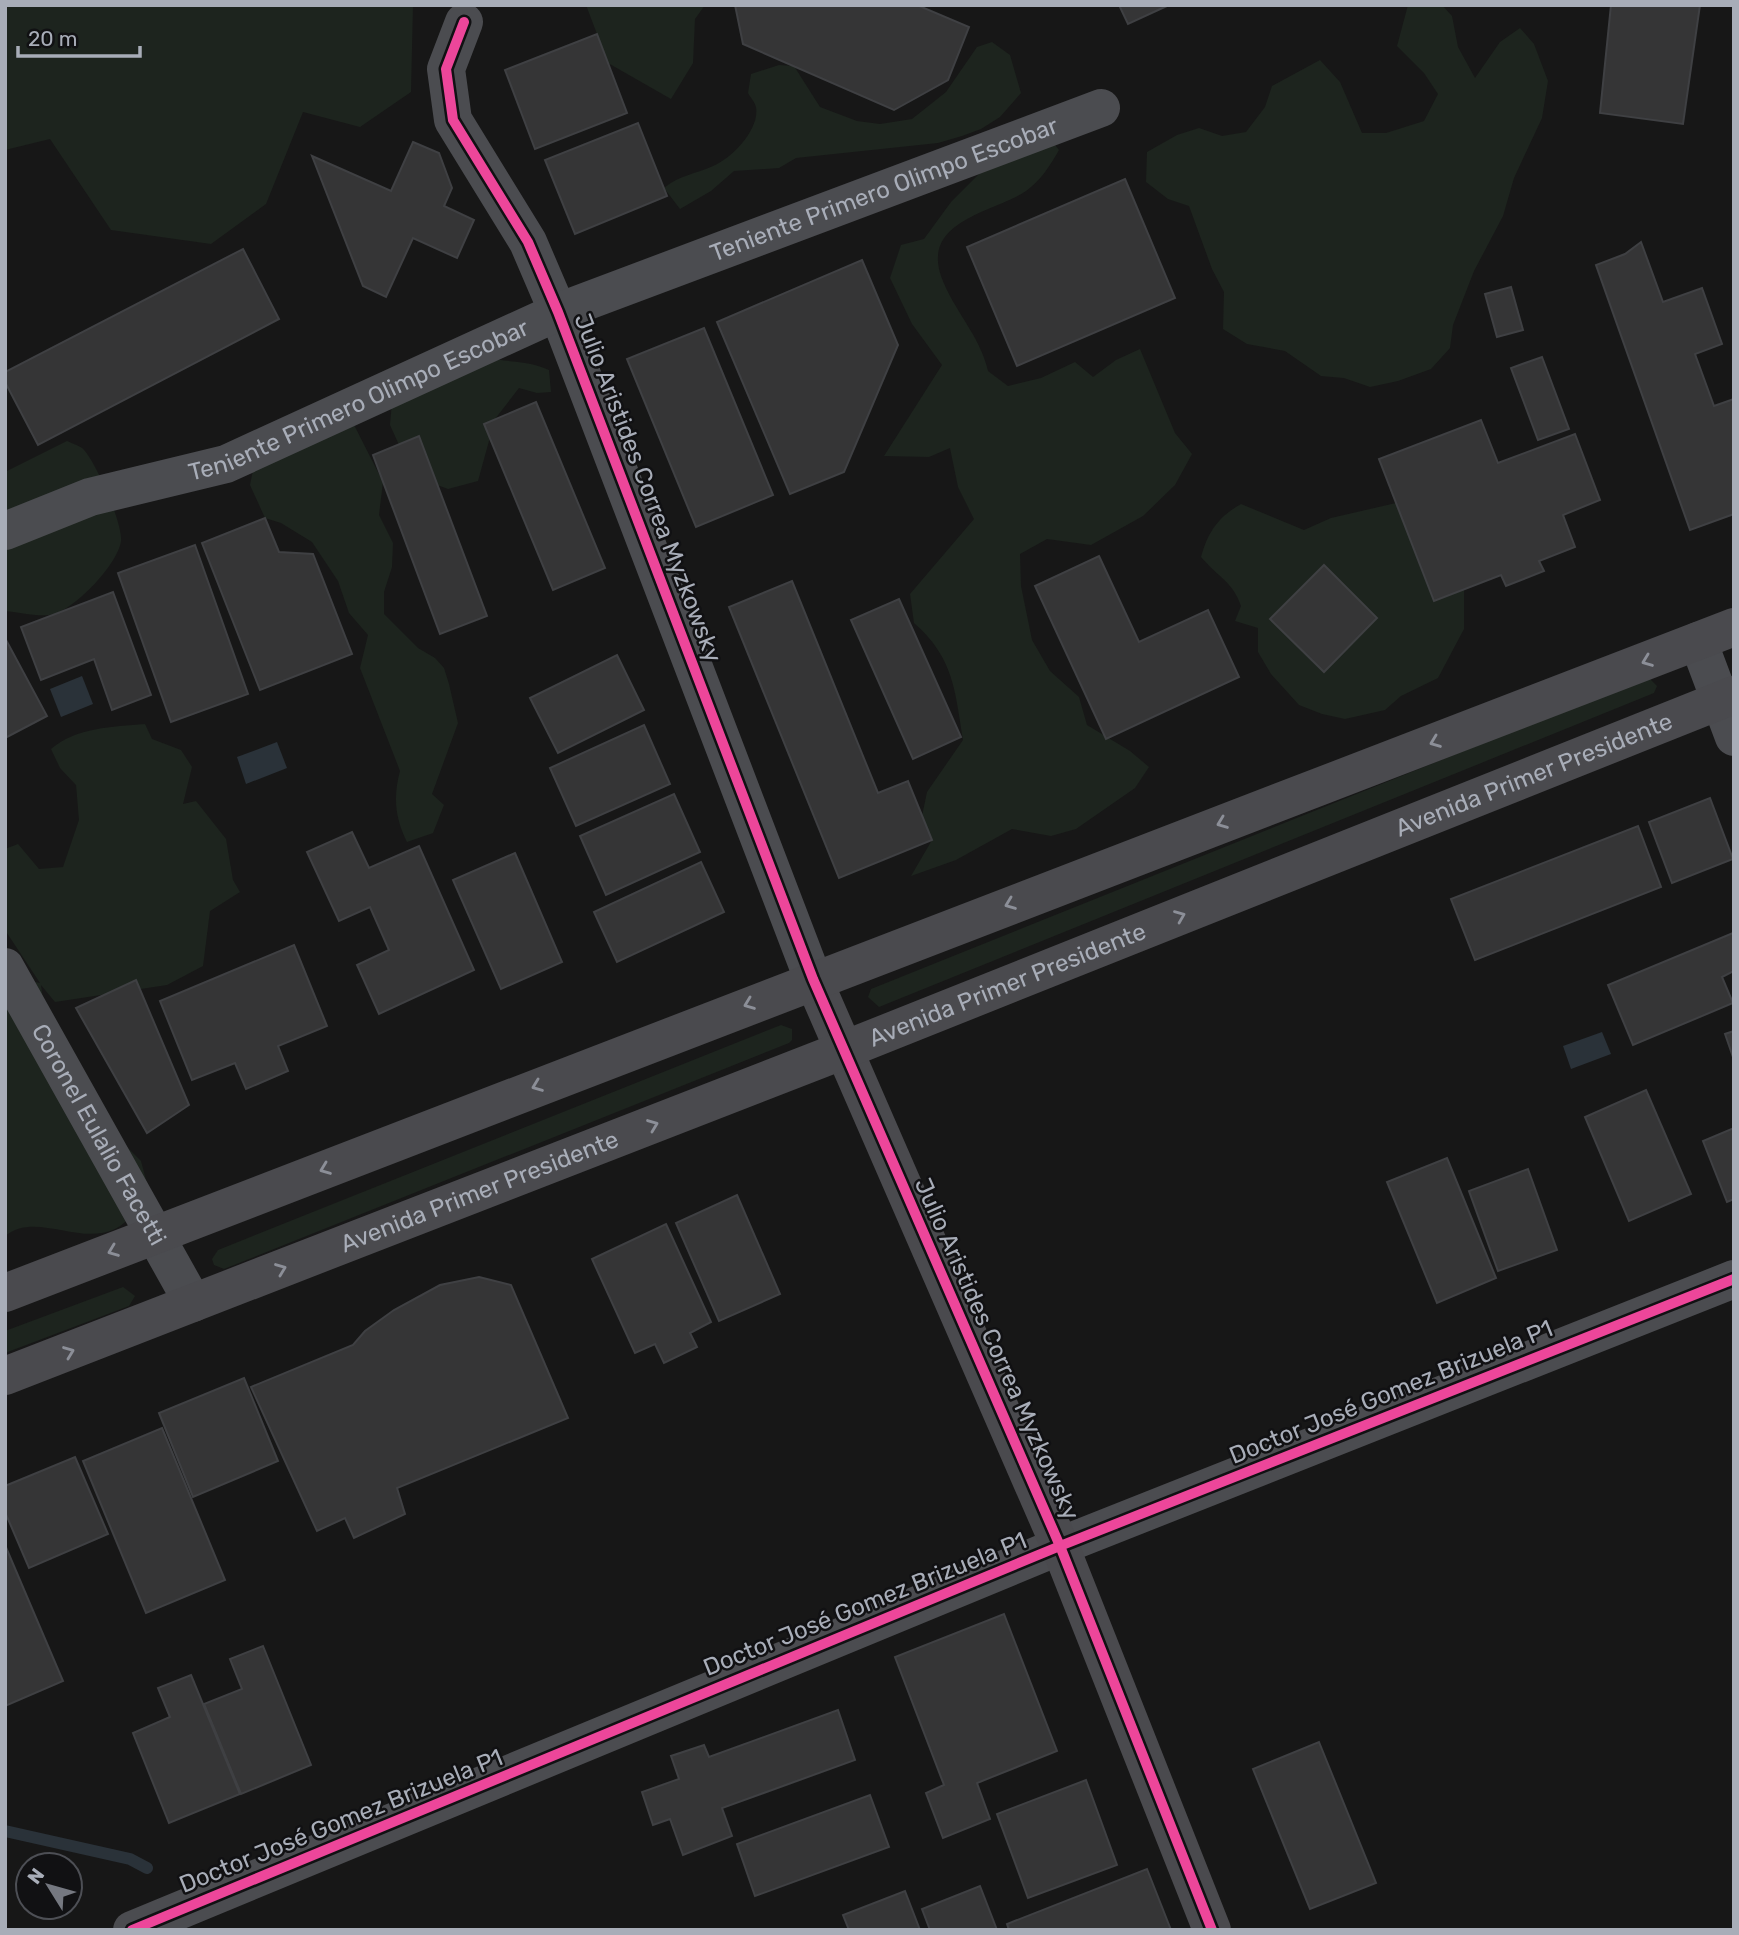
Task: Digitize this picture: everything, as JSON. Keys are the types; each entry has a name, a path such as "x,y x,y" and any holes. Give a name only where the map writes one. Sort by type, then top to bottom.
{"main road":[{"path":"5,1293 813,979 1734,627"},
{"name":"Avenida Primer Presidente","path":"5,1376 193,1303 838,1036 1726,698"},
{"name":"Julio Aristides Correa Myzkowsky","path":"813,979 1060,1546 1212,1930"}],"street":[{"name":"Julio Aristides Correa Myzkowsky","path":"464,22 446,69 453,120 528,242 558,313 813,979"},
{"name":"Teniente Primero Olimpo Escobar","path":"5,531 90,497 226,464 558,313 1101,108"},
{"path":"1698,641 1726,698 1734,737"},
{"name":"Coronel Eulalio Facetti","path":"5,967 193,1303"},
{"name":"Doctor José Gomez Brizuela P1","path":"132,1930 209,1915 1060,1546 1734,1279"}],"shaded area":[{"path":"5,5 413,5 411,92 360,127 303,112 266,204 211,244 111,230 50,139 5,150"},
{"path":"586,5 705,5 695,19 693,63 671,99 608,63"},
{"path":"1408,5 1442,5 1452,16 1458,47 1475,78 1500,42 1520,28 1534,44 1548,81 1542,118 1514,178 1503,216 1474,271 1453,325 1450,348 1431,369 1398,381 1370,387 1344,378 1321,376 1285,351 1247,344 1223,329 1224,292 1212,269 1189,206 1168,199 1146,182 1147,152 1177,135 1199,128 1222,136 1246,132 1265,107 1272,86 1320,60 1340,82 1362,133 1386,133 1424,121 1438,94 1424,73 1397,46"},
{"path":"992,42 1010,55 1021,93 1000,117 981,129 938,143 796,158 779,168 734,171 711,191 680,209 664,188 682,177 720,162 743,142 756,116 755,105 748,93 751,74 779,65 794,66 820,107 857,121 880,124 912,119 946,92 977,47"},
{"path":"1042,128 1059,150 1049,167 1026,191 980,212 951,230 942,242 938,257 941,276 979,346 988,371 1008,386 1041,378 1075,362 1093,377 1116,360 1140,349 1175,433 1192,454 1175,485 1143,516 1091,545 1047,539 1020,554 1021,586 1032,640 1050,671 1079,697 1087,725 1130,751 1149,767 1135,788 1076,829 1051,836 1012,829 956,860 911,876 932,840 922,816 927,792 963,740 955,691 945,662 914,623 910,594 974,519 958,487 950,448 929,457 884,456 942,365 912,324 890,278 901,245 924,239 951,202 986,167"},
{"path":"485,356 533,364 549,370 551,392 537,393 519,388 495,419 478,481 448,489 413,476 390,425 392,402"},
{"path":"351,419 383,482 379,515 393,543 392,567 384,592 384,614 418,648 435,658 444,668 458,723 432,794 444,805 433,833 407,842 396,807 400,771 360,668 368,635 349,613 338,581 312,542 281,523 265,518 250,485 254,465"},
{"path":"67,441 82,448 101,478 118,521 121,541 118,550 95,584 63,610 43,615 5,611 5,472"},
{"path":"1396,503 1414,504 1452,545 1464,590 1464,629 1438,678 1401,696 1385,710 1345,719 1299,705 1271,674 1258,652 1258,628 1235,621 1241,606 1238,598 1201,557 1207,540 1220,520 1241,504 1304,530 1331,518"},
{"path":"82,676 93,704 61,717 50,689"},
{"path":"1648,677 1657,686 1654,693 879,1007 868,997 871,989"},
{"path":"145,724 152,739 181,750 192,767 183,804 196,801 226,839 233,880 240,892 210,911 203,966 167,985 55,1002 41,985 45,1013 120,1140 141,1161 150,1195 125,1223 101,1233 87,1234 30,1227 17,1229 5,1236 5,985 10,977 40,983 5,930 5,849 18,844 39,869 63,867 79,820 76,785 60,768 51,749 83,732"},
{"path":"277,742 287,768 246,784 237,757"},
{"path":"781,1025 792,1029 792,1040 789,1043 224,1269 214,1265 212,1259 218,1250"},
{"path":"1602,1032 1611,1054 1571,1069 1563,1046"},
{"path":"123,1287 135,1296 129,1306 5,1353 5,1331"}],"building":[{"path":"735,5 917,5 969,27 948,80 894,110 743,44"},
{"path":"1119,5 1169,5 1128,24"},
{"path":"1611,5 1700,5 1683,124 1600,113"},
{"path":"597,34 627,113 535,149 505,70"},
{"path":"638,123 667,196 575,234 545,160"},
{"path":"413,142 439,153 452,188 444,206 474,220 457,258 413,238 386,297 363,286 312,156 391,191"},
{"path":"1125,179 1175,298 1017,366 967,247"},
{"path":"1641,242 1663,302 1702,288 1722,344 1695,354 1714,406 1734,399 1734,514 1690,530 1596,265 1625,254"},
{"path":"243,249 279,319 38,445 5,382 5,372"},
{"path":"862,260 898,345 844,472 790,494 717,322"},
{"path":"1511,287 1523,330 1497,337 1485,294"},
{"path":"704,328 773,495 696,527 627,359"},
{"path":"1542,357 1569,429 1538,440 1511,368"},
{"path":"536,402 605,568 553,590 484,424"},
{"path":"1481,420 1498,463 1575,434 1600,500 1563,515 1575,547 1539,561 1544,571 1506,586 1501,575 1434,601 1379,459"},
{"path":"419,436 487,616 440,634 373,455"},
{"path":"265,518 279,552 313,554 352,654 260,690 202,543"},
{"path":"195,545 248,694 171,722 118,573"},
{"path":"1099,556 1139,642 1208,610 1239,677 1106,739 1035,586"},
{"path":"1324,565 1377,618 1324,672 1270,619"},
{"path":"792,581 878,793 908,781 932,840 839,878 729,607"},
{"path":"113,592 151,695 112,710 94,659 41,680 21,627"},
{"path":"899,599 961,737 913,759 851,620"},
{"path":"5,638 47,716 5,738"},
{"path":"617,655 644,710 558,753 530,698"},
{"path":"644,725 670,784 576,826 550,768"},
{"path":"674,794 700,852 606,895 580,836"},
{"path":"1710,798 1733,859 1672,883 1649,822"},
{"path":"1638,826 1661,887 1475,960 1451,899"},
{"path":"352,832 369,868 419,846 474,970 379,1014 357,965 389,950 370,907 339,921 307,852"},
{"path":"515,853 562,962 501,989 453,880"},
{"path":"701,862 724,912 617,962 594,912"},
{"path":"1733,933 1734,971 1722,977 1733,1003 1633,1045 1608,985"},
{"path":"294,945 327,1026 278,1046 288,1071 246,1089 235,1063 192,1080 160,1001"},
{"path":"136,980 189,1105 147,1133 76,1008"},
{"path":"1734,1031 1734,1060 1725,1034"},
{"path":"1646,1090 1691,1194 1629,1221 1585,1117"},
{"path":"1734,1128 1734,1199 1727,1202 1703,1141"},
{"path":"1447,1158 1496,1278 1437,1303 1387,1182"},
{"path":"1528,1169 1557,1250 1498,1271 1469,1191"},
{"path":"737,1195 780,1294 719,1321 676,1223"},
{"path":"666,1224 711,1322 690,1333 697,1347 664,1363 655,1344 635,1353 592,1259"},
{"path":"479,1277 511,1285 568,1418 397,1488 405,1514 354,1538 345,1518 317,1531 251,1387 353,1345 365,1331 394,1310 440,1285"},
{"path":"244,1378 278,1461 193,1497 159,1413"},
{"path":"162,1428 225,1580 146,1613 83,1461"},
{"path":"75,1457 108,1534 29,1568 5,1512 5,1486"},
{"path":"5,1545 63,1681 5,1706"},
{"path":"1004,1614 1057,1751 977,1783 990,1819 943,1838 926,1793 944,1785 895,1657"},
{"path":"263,1646 311,1765 241,1794 204,1704 242,1689 230,1659"},
{"path":"191,1675 240,1794 169,1823 133,1733 170,1717 158,1688"},
{"path":"838,1710 855,1760 722,1808 732,1836 683,1855 670,1819 653,1825 642,1792 679,1779 671,1756 704,1745 709,1757"},
{"path":"1319,1742 1376,1883 1310,1909 1253,1769"},
{"path":"1086,1780 1117,1865 1028,1898 997,1814"},
{"path":"870,1795 889,1847 755,1896 737,1844"},
{"path":"1147,1869 1171,1930 1009,1930 1007,1924"},
{"path":"980,1886 997,1930 930,1930 922,1909"},
{"path":"905,1891 920,1930 849,1930 843,1915"}],"waterway":[{"path":"5,1831 130,1859 147,1868"}],"cycle path":[{"path":"464,22 446,69 453,120 528,242 558,312 813,979 1060,1546 1212,1930"},
{"path":"132,1930 1060,1546 1734,1279"}]}
